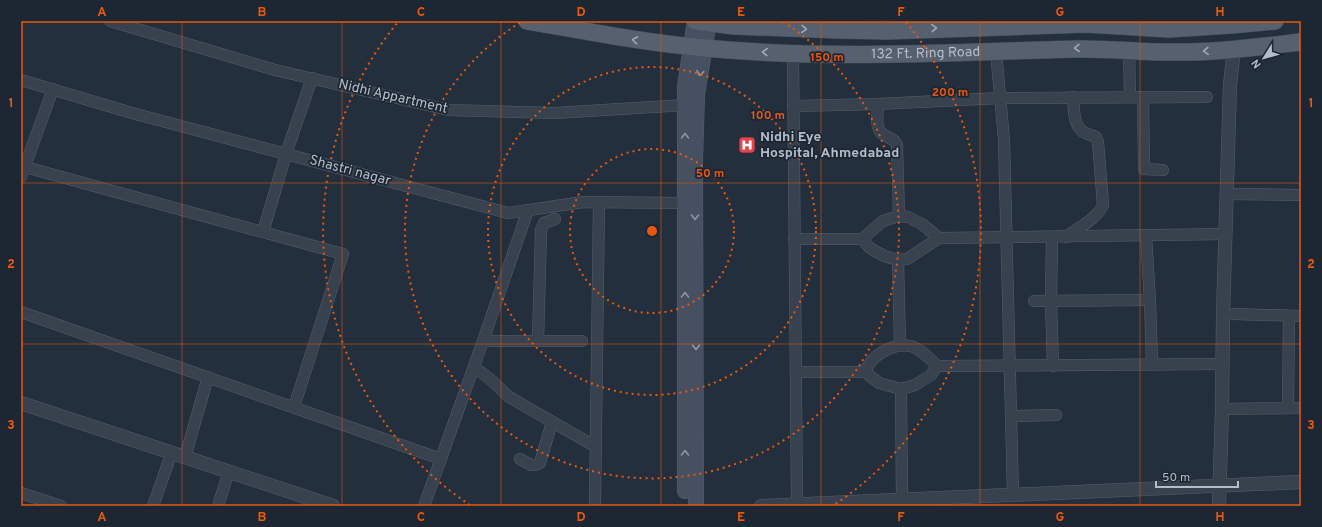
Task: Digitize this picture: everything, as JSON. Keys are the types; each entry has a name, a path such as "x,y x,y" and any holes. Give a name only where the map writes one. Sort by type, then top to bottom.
{"main road":[{"name":"132 Ft. Ring Road","path":"527,21 633,40 698,47 793,53 887,55 1086,48 1170,52 1234,49 1301,42"},
{"name":"132 Ft. Ring Road","path":"702,22 734,26 886,31 980,24 1086,24 1169,28 1275,21"},
{"path":"696,506 695,161 698,47 702,22"},
{"path":"685,506 685,86 698,47"}],"street":[{"name":"Nidhi Appartment","path":"110,21 275,70 449,110 555,113 685,105"},
{"path":"1219,506 1230,85 1234,49"},
{"path":"1129,50 1130,97"},
{"path":"996,51 1004,140 1013,494"},
{"path":"793,53 797,504"},
{"path":"263,232 286,154 312,78"},
{"name":"Shastri nagar","path":"21,80 132,113 508,213 583,202 685,203"},
{"path":"53,89 23,172 263,232 343,254 294,408"},
{"path":"793,106 878,104 1000,98 1207,96"},
{"path":"1066,237 1091,219 1103,205 1098,142 1096,137 1082,132 1075,116 1073,97"},
{"path":"1144,97 1144,169 1163,170"},
{"path":"878,104 877,128 882,134 895,141 897,144 899,216"},
{"path":"1227,194 1301,195"},
{"path":"595,506 599,202"},
{"path":"424,506 528,210"},
{"path":"794,239 862,238 883,221 899,216 908,217 922,224 939,238"},
{"path":"538,341 540,230 544,222 555,219"},
{"path":"862,238 870,248 884,256 898,260 907,259 939,238 1226,234"},
{"path":"1146,236 1152,364"},
{"path":"1052,237 1051,302 1053,366"},
{"path":"898,260 900,346"},
{"path":"1034,301 1150,300"},
{"path":"21,312 441,459"},
{"path":"1234,314 1301,316"},
{"path":"1288,408 1289,316"},
{"path":"483,341 582,341"},
{"path":"865,372 868,364 888,348 900,346 911,346 931,358 937,366"},
{"path":"937,366 1223,364"},
{"path":"796,372 865,372 879,384 901,389 915,385 931,375 937,366"},
{"path":"474,367 490,379 509,397 596,447"},
{"path":"185,457 208,377"},
{"path":"901,389 902,500"},
{"path":"21,403 333,506"},
{"path":"1222,409 1301,408"},
{"path":"1011,416 1056,415"},
{"path":"520,459 531,465 536,465 540,462 552,422"},
{"path":"153,506 172,452"},
{"path":"218,506 229,471"},
{"path":"761,506 849,504 1013,494 1301,482"},
{"path":"21,493 42,503 61,506"}],"place":[{"name":"Nidhi Eye Hospital, Ahmedabad","path":"747,145"}]}
